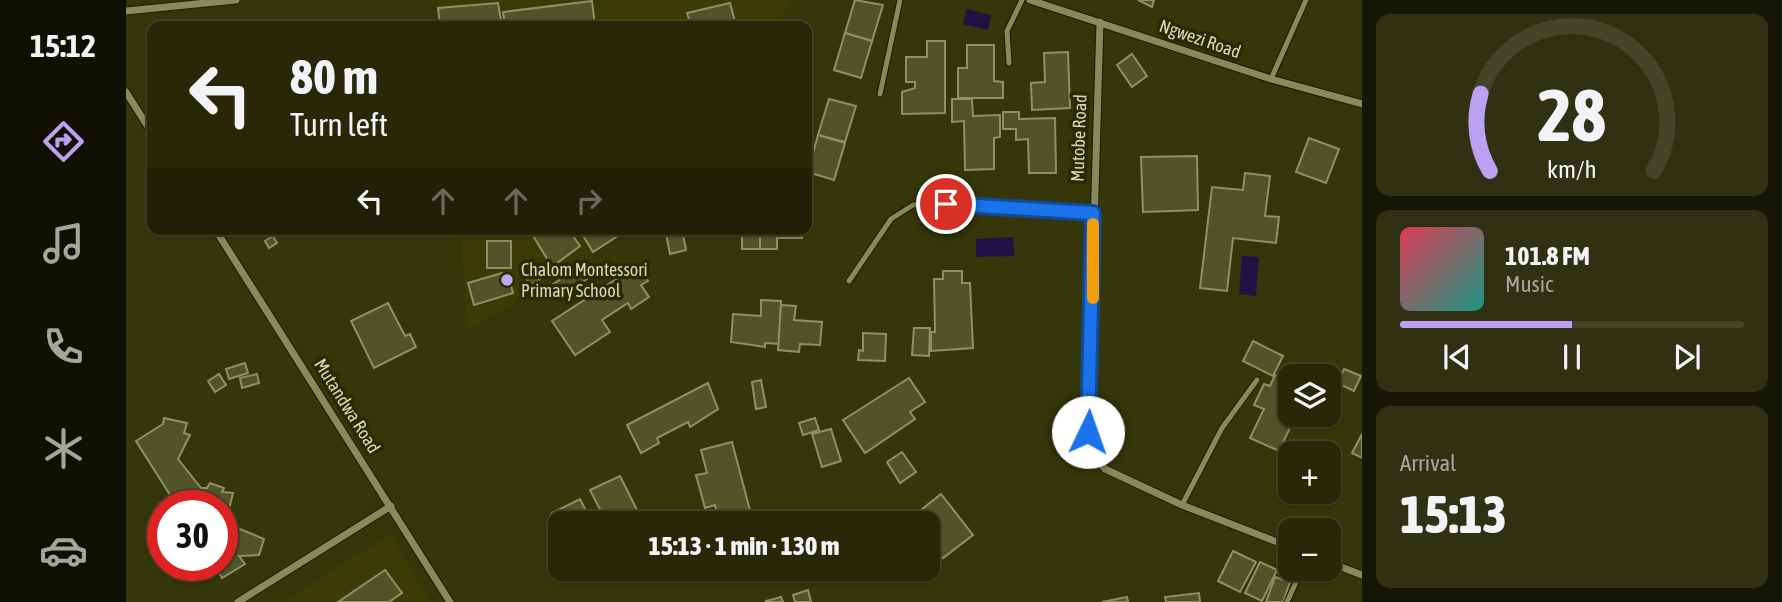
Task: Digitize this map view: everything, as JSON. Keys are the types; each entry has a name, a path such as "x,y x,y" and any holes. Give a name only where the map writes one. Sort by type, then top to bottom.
{"street":[{"path":"126,11 236,0"},
{"name":"Ngwezi Road","path":"1030,0 1271,79 1362,104"},
{"name":"Mutobe Road","path":"1100,22 1093,213 1090,444 1094,455 1105,468 1182,505 1278,542"},
{"path":"126,92 147,124"},
{"name":"Mutandwa Road","path":"219,235 450,602"},
{"path":"238,602 391,506"},
{"path":"1341,567 1362,575"}],"lane":[{"path":"880,94 900,0"},
{"path":"1009,63 1007,31 1022,0"},
{"path":"1271,79 1306,0"},
{"path":"849,281 891,219 913,205 946,204 1093,213"},
{"path":"1182,505 1222,428 1257,380"},
{"path":"1287,602 1297,581"}],"shaded area":[{"path":"437,0 793,0 778,21 439,21"},
{"path":"966,9 991,15 988,30 963,24"},
{"name":"Chalom Montessori Primary School","path":"460,235 621,235 468,331"},
{"path":"1013,237 1014,256 976,257 976,239"},
{"path":"1242,256 1259,257 1256,296 1239,294"},
{"path":"390,534 430,602 283,602"}],"building":[{"path":"855,0 883,5 872,41 845,33"},
{"path":"1138,0 1154,0 1152,7"},
{"path":"592,1 594,21 504,21 503,12"},
{"path":"498,3 501,21 439,21 438,8"},
{"path":"730,3 735,21 689,21 687,13"},
{"path":"845,33 872,41 861,78 834,70"},
{"path":"927,41 945,41 945,113 902,114 902,92 915,88 915,82 906,82 906,57 927,57"},
{"path":"967,45 994,45 994,81 1003,82 1003,98 958,98 958,68 967,68"},
{"path":"1068,52 1070,108 1032,110 1031,83 1045,82 1044,53"},
{"path":"1132,54 1147,76 1132,87 1117,65"},
{"path":"829,99 856,106 845,142 818,135"},
{"path":"952,99 972,99 973,116 1000,115 1000,137 994,138 994,169 965,170 964,121 952,122"},
{"path":"1003,112 1019,112 1019,119 1055,118 1056,173 1029,173 1028,139 1016,140 1016,129 1003,129"},
{"path":"818,135 845,143 834,180 812,173 812,157"},
{"path":"1309,138 1339,149 1326,183 1296,172"},
{"path":"1197,156 1198,210 1143,212 1141,157"},
{"path":"1245,173 1270,176 1265,216 1279,217 1276,243 1233,238 1227,291 1200,288 1212,187 1243,190"},
{"path":"533,235 572,235 580,246 552,267"},
{"path":"583,235 619,235 593,252"},
{"path":"666,235 683,235 686,250 670,254"},
{"path":"760,235 760,249 742,249 742,236 715,236"},
{"path":"760,235 802,235 802,238 777,238 777,249 760,249"},
{"path":"273,236 277,243 269,248 265,241"},
{"path":"487,241 511,241 511,268 487,268"},
{"path":"638,265 648,281 641,285 649,297 631,309 628,303 602,320 610,332 575,355 552,321"},
{"path":"532,266 540,279 530,285 522,272"},
{"path":"580,266 588,278 561,297 552,285"},
{"path":"943,271 962,271 962,283 970,283 973,348 931,351 931,332 935,332 934,279 943,279"},
{"path":"502,273 505,284 510,282 513,293 474,305 468,283"},
{"path":"761,300 781,301 779,344 765,343 765,347 731,342 733,314 761,316"},
{"path":"388,303 405,336 410,334 416,347 374,368 351,321"},
{"path":"781,305 796,306 794,320 822,322 820,345 800,344 799,352 778,350"},
{"path":"914,328 930,328 929,356 912,355"},
{"path":"863,333 886,334 885,361 858,360 859,350 863,351"},
{"path":"1253,341 1283,356 1273,376 1243,361"},
{"path":"245,363 248,373 229,379 226,369"},
{"path":"1344,369 1361,376 1354,391 1341,385"},
{"path":"219,374 226,385 215,392 208,381"},
{"path":"257,374 259,383 242,388 240,378"},
{"path":"1275,375 1278,376 1278,427 1290,427 1284,441 1278,441 1278,451 1250,438 1264,409 1254,405 1264,384 1270,386"},
{"path":"909,378 925,402 910,412 915,419 865,453 843,420"},
{"path":"761,380 766,407 756,409 752,382"},
{"path":"708,383 718,409 690,427 688,422 657,438 659,443 641,453 627,425"},
{"path":"164,418 187,423 184,433 190,435 178,459 201,488 207,488 210,483 224,488 223,490 167,490 136,441 163,424"},
{"path":"815,418 819,430 803,435 799,423"},
{"path":"831,429 841,461 822,467 812,434"},
{"path":"1362,434 1362,458 1352,453"},
{"path":"732,442 750,511 716,511 715,505 705,508 696,475 707,473 701,450"},
{"path":"902,452 916,472 900,483 887,462"},
{"path":"620,476 637,510 601,511 590,490"},
{"path":"941,494 973,535 943,558 940,554 940,511 920,511"},
{"path":"580,499 586,511 556,511"},
{"path":"240,529 264,539 259,555 239,556 245,564 238,568"},
{"path":"1233,551 1256,562 1240,592 1218,581"},
{"path":"1260,562 1277,570 1262,601 1245,593"},
{"path":"385,570 402,593 389,602 338,602"},
{"path":"1275,577 1278,581 1290,582 1283,602 1266,602"},
{"path":"808,590 811,602 795,602 793,595"},
{"path":"1199,593 1200,602 1166,602 1165,597"},
{"path":"781,597 783,602 766,601"},
{"path":"1127,597 1128,602 1102,602"}],"slow traffic":[{"path":"1093,224 1093,298"}],"place":[{"name":"Chalom Montessori Primary School","path":"507,280"}],"route":[{"path":"946,204 1093,213 1088,432"}]}
